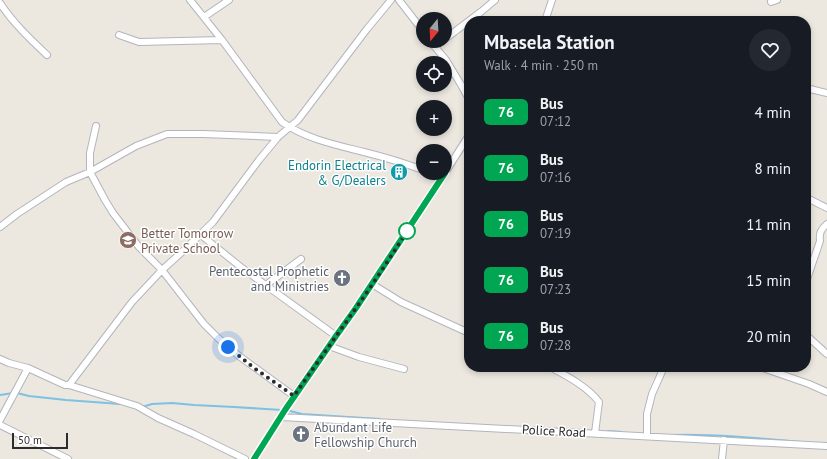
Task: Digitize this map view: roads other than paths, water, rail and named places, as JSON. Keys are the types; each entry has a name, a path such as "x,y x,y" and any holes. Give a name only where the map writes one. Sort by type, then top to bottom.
{"street":[{"path":"190,0 222,40 276,116 290,128 321,140 416,168"},
{"path":"204,18 229,0"},
{"path":"69,385 132,302 162,270 201,235 213,222 259,160 278,137 298,120 367,29 391,0"},
{"path":"399,0 416,22"},
{"path":"475,16 495,0"},
{"path":"547,16 552,0"},
{"path":"0,3 14,23 47,55"},
{"path":"452,33 464,24"},
{"path":"119,35 139,42 222,40"},
{"path":"436,48 446,60 464,90"},
{"path":"811,89 827,93"},
{"path":"96,126 90,153 90,172 113,213 139,247 162,270 204,324 244,360 294,396"},
{"path":"0,227 66,182 90,172 136,146 167,134 278,137"},
{"path":"452,162 464,143"},
{"path":"254,459 294,396 356,308 440,180"},
{"path":"811,200 827,208"},
{"path":"811,267 820,241 822,229 827,224"},
{"path":"201,235 242,268 336,336"},
{"path":"266,285 301,259"},
{"path":"372,284 401,302 464,331"},
{"path":"811,340 827,354"},
{"path":"329,346 359,357 404,369"},
{"path":"0,359 28,368 60,384 69,385 137,406 158,418 245,459"},
{"path":"0,420 28,368"},
{"path":"560,372 571,378 591,393 599,402 595,433"},
{"path":"647,436 647,414 652,394 662,372"},
{"path":"774,372 827,392"},
{"name":"Police Road","path":"281,416 827,446"},
{"path":"0,425 68,459"},
{"path":"722,459 724,440"}],"waterway":[{"path":"0,395 13,393"},
{"path":"17,393 29,396 66,400 120,404"},
{"path":"142,407 152,404 172,403 282,410"},
{"path":"290,411 302,414 380,419"},
{"path":"608,431 622,432"},
{"path":"672,435 720,436 800,442"}],"place":[{"name":"Endorin Electrical & G/Dealers","path":"399,172"},
{"name":"Better Tomorrow Private School","path":"128,240"},
{"name":"Pentecostal Prophetic and Ministries","path":"342,278"},
{"name":"Abundant Life Fellowship Church","path":"301,434"}]}
